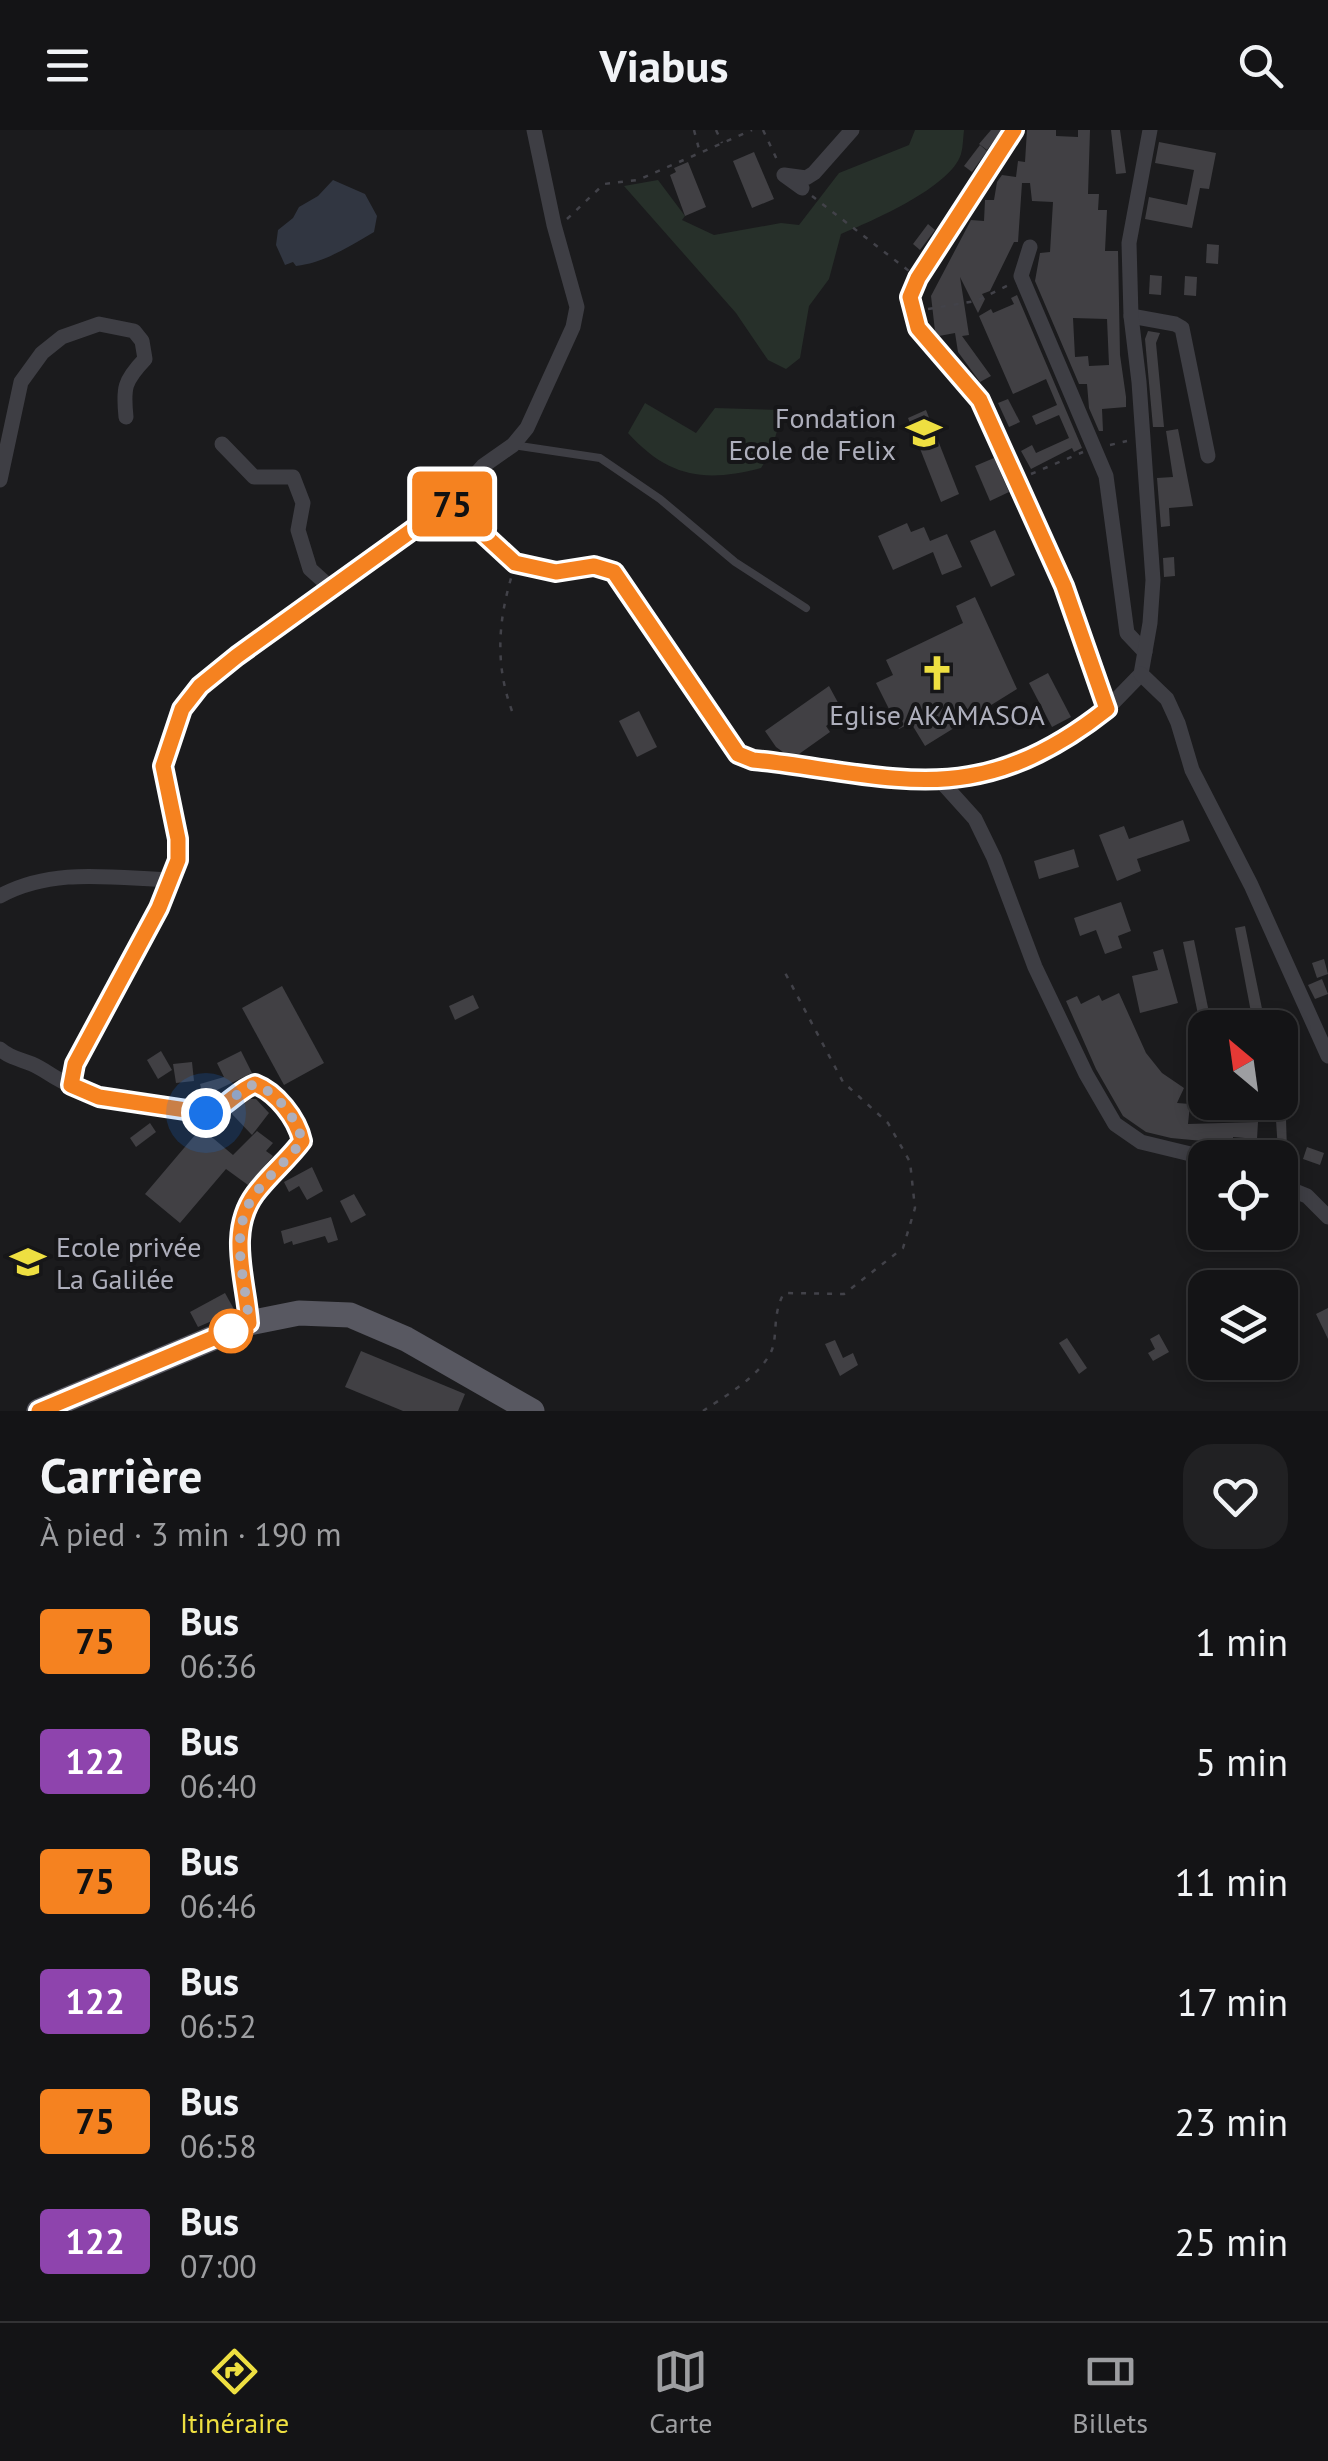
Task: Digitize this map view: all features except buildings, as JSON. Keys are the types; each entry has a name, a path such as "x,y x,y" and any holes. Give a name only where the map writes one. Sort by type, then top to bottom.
{"main road":[{"path":"39,1411 249,1323 299,1313 350,1315 406,1339 532,1411"}],"street":[{"path":"71,1085 75,1064 178,860 178,839 163,766 182,709 212,676 450,503 483,466 513,446 527,428 573,328 577,307 534,130"},
{"path":"784,175 806,178 814,173 852,130"},
{"path":"1014,130 918,278 910,297 912,312 918,328 980,400 1064,586 1107,709"},
{"path":"450,503 515,563 556,572 594,566 614,572 738,754 753,760 904,778 938,778 970,776 1063,741 1107,709 1141,674 1145,652 1153,580 1131,316 1130,243 1150,130"},
{"path":"784,175 802,188"},
{"path":"1030,247 1021,276 1106,476 1127,632 1145,652"},
{"path":"1131,316 1182,328 1208,456"},
{"path":"0,480 21,382 42,353 62,337 99,324 134,331 142,341 145,359 131,374 124,390 126,417"},
{"path":"222,444 254,477 294,477 303,504 298,530 310,570 331,588"},
{"path":"1141,674 1167,700 1192,770 1251,886 1328,1056"},
{"path":"938,778 975,819 1035,967 1086,1074 1115,1124 1141,1142 1188,1153"},
{"path":"0,896 44,879 106,876 170,880"},
{"path":"0,1049 56,1080 99,1097 206,1113 218,1110 242,1088 255,1084 269,1089 299,1128 302,1141 255,1194 242,1218 238,1240 249,1323"},
{"path":"1298,1193 1307,1196 1328,1217"}],"lane":[{"path":"513,446 600,458 660,498 735,562 806,608"}],"path":[{"path":"694,130 700,152"},
{"path":"716,130 722,144"},
{"path":"554,225 565,220 604,184 638,180 752,130"},
{"path":"763,130 784,175"},
{"path":"802,188 918,278"},
{"path":"912,312 976,301 1021,276"},
{"path":"1016,481 1093,448 1141,438"},
{"path":"512,711 501,682 500,642 503,606 515,563"},
{"path":"703,1411 737,1389 771,1353 775,1308 784,1294 844,1294 903,1248 916,1208 910,1162 896,1136 843,1082 782,967"}],"shaded area":[{"path":"915,130 964,130 961,154 942,179 927,190 841,234 829,279 809,306 800,358 786,369 768,360 736,313 624,186 658,180 685,216 682,220 714,235 781,223 799,225 839,173 909,145"},
{"path":"333,180 365,194 377,216 374,232 317,261 285,265 276,245 278,230"},
{"path":"645,403 696,433 715,408 783,410 771,452 761,468 704,475 688,473 658,459 628,433"}],"bus line":[{"name":"75","path":"39,1411 249,1323 238,1240 242,1218 255,1194 302,1141 299,1128 269,1089 255,1084 242,1088 218,1110 206,1113 99,1097 71,1085 75,1064 159,908 178,860 178,839 163,766 182,709 200,686 237,656 450,503 515,563 556,572 594,566 614,572 738,754 753,760 904,778 970,776 1063,741 1107,709 1064,586 980,400 933,348 912,312 910,297 918,278 995,165 1014,130"}],"place":[{"name":"Fondation Ecole de Felix","path":"924,433"},
{"name":"Eglise AKAMASOA","path":"937,673"},
{"name":"Ecole privée La Galilée","path":"28,1262"}],"route":[{"path":"206,1113 218,1110 242,1088 255,1084 269,1089 299,1128 302,1141 246,1207 238,1240 249,1323 231,1331"}]}
